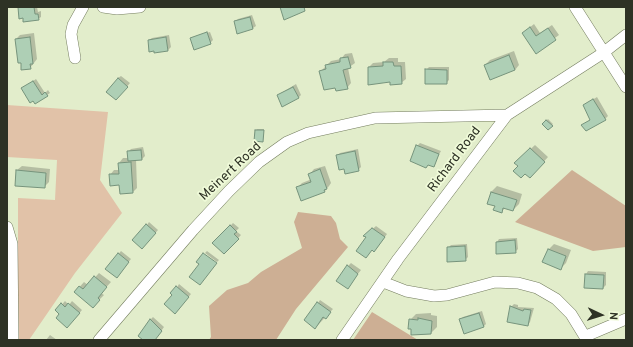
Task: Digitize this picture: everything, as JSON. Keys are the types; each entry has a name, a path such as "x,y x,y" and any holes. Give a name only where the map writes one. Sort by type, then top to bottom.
{"street":[{"path":"75,58 71,34 73,25 83,7"},
{"path":"103,7 117,9 140,7"},
{"path":"575,7 626,88"},
{"name":"Richard Road","path":"342,340 398,259 506,115 604,53 626,35"},
{"name":"Meinert Road","path":"99,340 193,230 228,192 259,162 287,142 308,132 375,118 506,115"},
{"path":"7,228 12,244 14,340"},
{"path":"383,282 406,291 434,296 448,295 495,282 518,283 537,288 556,299 571,314 586,338 626,318"}],"shaded area":[{"path":"7,105 108,112 100,180 122,213 75,273 29,340 18,340 18,198 55,200 57,160 7,157"},
{"path":"572,170 626,206 626,247 593,251 515,222"},
{"path":"298,212 331,216 336,223 340,239 348,247 296,309 276,340 209,340 211,337 209,306 227,290 248,283 261,272 302,248 294,222"},
{"path":"372,312 418,340 353,340"}],"building":[{"path":"18,7 34,7 35,14 38,14 39,20 23,22 23,18 19,19"},
{"path":"280,7 304,7 305,11 284,20"},
{"path":"250,17 253,29 237,34 234,21"},
{"path":"530,27 536,36 548,28 556,40 536,54 522,33"},
{"path":"207,32 211,44 194,50 190,38"},
{"path":"30,37 33,64 30,64 31,69 21,70 21,63 18,63 15,39"},
{"path":"166,37 168,51 154,53 154,51 149,52 148,40"},
{"path":"509,55 515,70 490,80 484,65"},
{"path":"348,57 351,68 343,70 348,89 336,91 335,88 324,90 319,71 326,69 325,65 340,62 340,58"},
{"path":"383,62 393,62 394,66 401,66 402,84 390,85 390,82 368,85 368,67 383,66"},
{"path":"425,69 447,70 447,84 425,84"},
{"path":"118,78 128,87 116,100 106,92"},
{"path":"33,81 42,95 45,92 48,96 35,104 33,101 30,103 21,88"},
{"path":"293,87 299,98 282,107 277,95"},
{"path":"593,99 606,120 586,131 581,125 590,120 583,105"},
{"path":"546,120 553,126 548,130 542,124"},
{"path":"255,130 264,130 263,142 254,141"},
{"path":"416,145 439,154 434,167 428,165 426,168 410,161"},
{"path":"530,148 545,162 530,178 525,174 521,178 513,171 518,166 514,163"},
{"path":"141,150 142,160 128,161 127,151"},
{"path":"355,151 359,171 345,174 344,169 339,170 336,155"},
{"path":"131,162 133,193 120,194 119,185 110,186 109,174 119,174 118,163"},
{"path":"320,169 327,189 324,190 325,192 301,201 296,187 311,182 308,174"},
{"path":"16,170 46,173 45,188 15,186"},
{"path":"491,192 517,200 513,211 503,208 502,213 493,210 495,206 487,204"},
{"path":"146,224 156,233 142,249 132,240"},
{"path":"230,225 237,232 234,234 239,239 224,254 212,243"},
{"path":"372,228 385,237 374,252 372,250 366,258 356,251 366,237 363,236"},
{"path":"515,240 516,253 496,254 496,242"},
{"path":"465,246 466,261 447,262 447,247"},
{"path":"548,249 566,256 561,270 542,262"},
{"path":"118,253 129,262 117,278 105,269"},
{"path":"203,253 217,263 200,285 189,277 199,264 196,262"},
{"path":"347,265 358,274 348,289 336,281"},
{"path":"585,274 604,275 603,289 584,288"},
{"path":"94,276 107,287 98,298 100,300 93,308 74,292 79,286 83,289"},
{"path":"176,286 189,297 175,314 164,304 172,295 170,293"},
{"path":"317,302 331,312 326,319 323,317 315,329 304,320"},
{"path":"61,303 65,307 68,303 80,313 67,328 56,318 59,314 55,310"},
{"path":"510,306 523,311 524,309 531,310 528,326 507,322"},
{"path":"479,313 484,327 464,334 459,319"},
{"path":"418,318 432,321 431,334 411,335 411,329 408,329 409,319 418,320"},
{"path":"150,319 162,331 155,340 143,340 138,336"}]}
